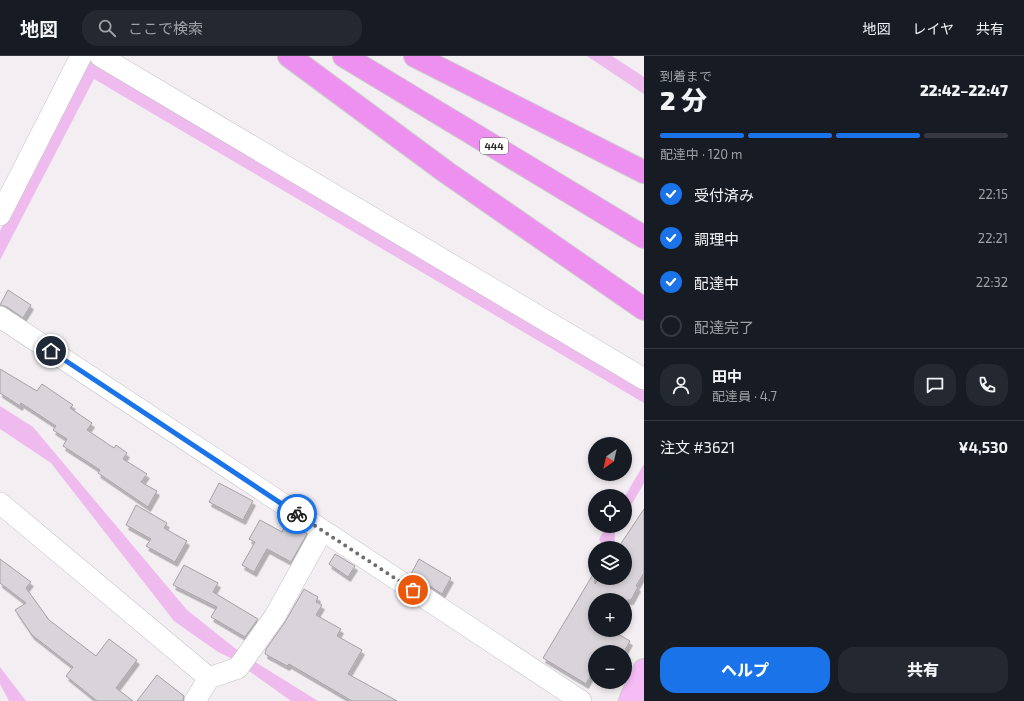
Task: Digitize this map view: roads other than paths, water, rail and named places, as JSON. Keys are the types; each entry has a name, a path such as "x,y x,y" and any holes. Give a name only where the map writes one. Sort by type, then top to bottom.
{"highway":[{"path":"288,56 453,176 644,309"},
{"name":"444","path":"344,56 644,237"},
{"path":"416,56 644,172"}],"main road":[{"path":"630,701 644,670"}],"street":[{"path":"0,215 81,56"},
{"path":"100,56 644,379"},
{"path":"0,317 581,701"},
{"path":"0,503 209,678"},
{"path":"195,701 209,678 238,668 275,616 322,531"}]}
